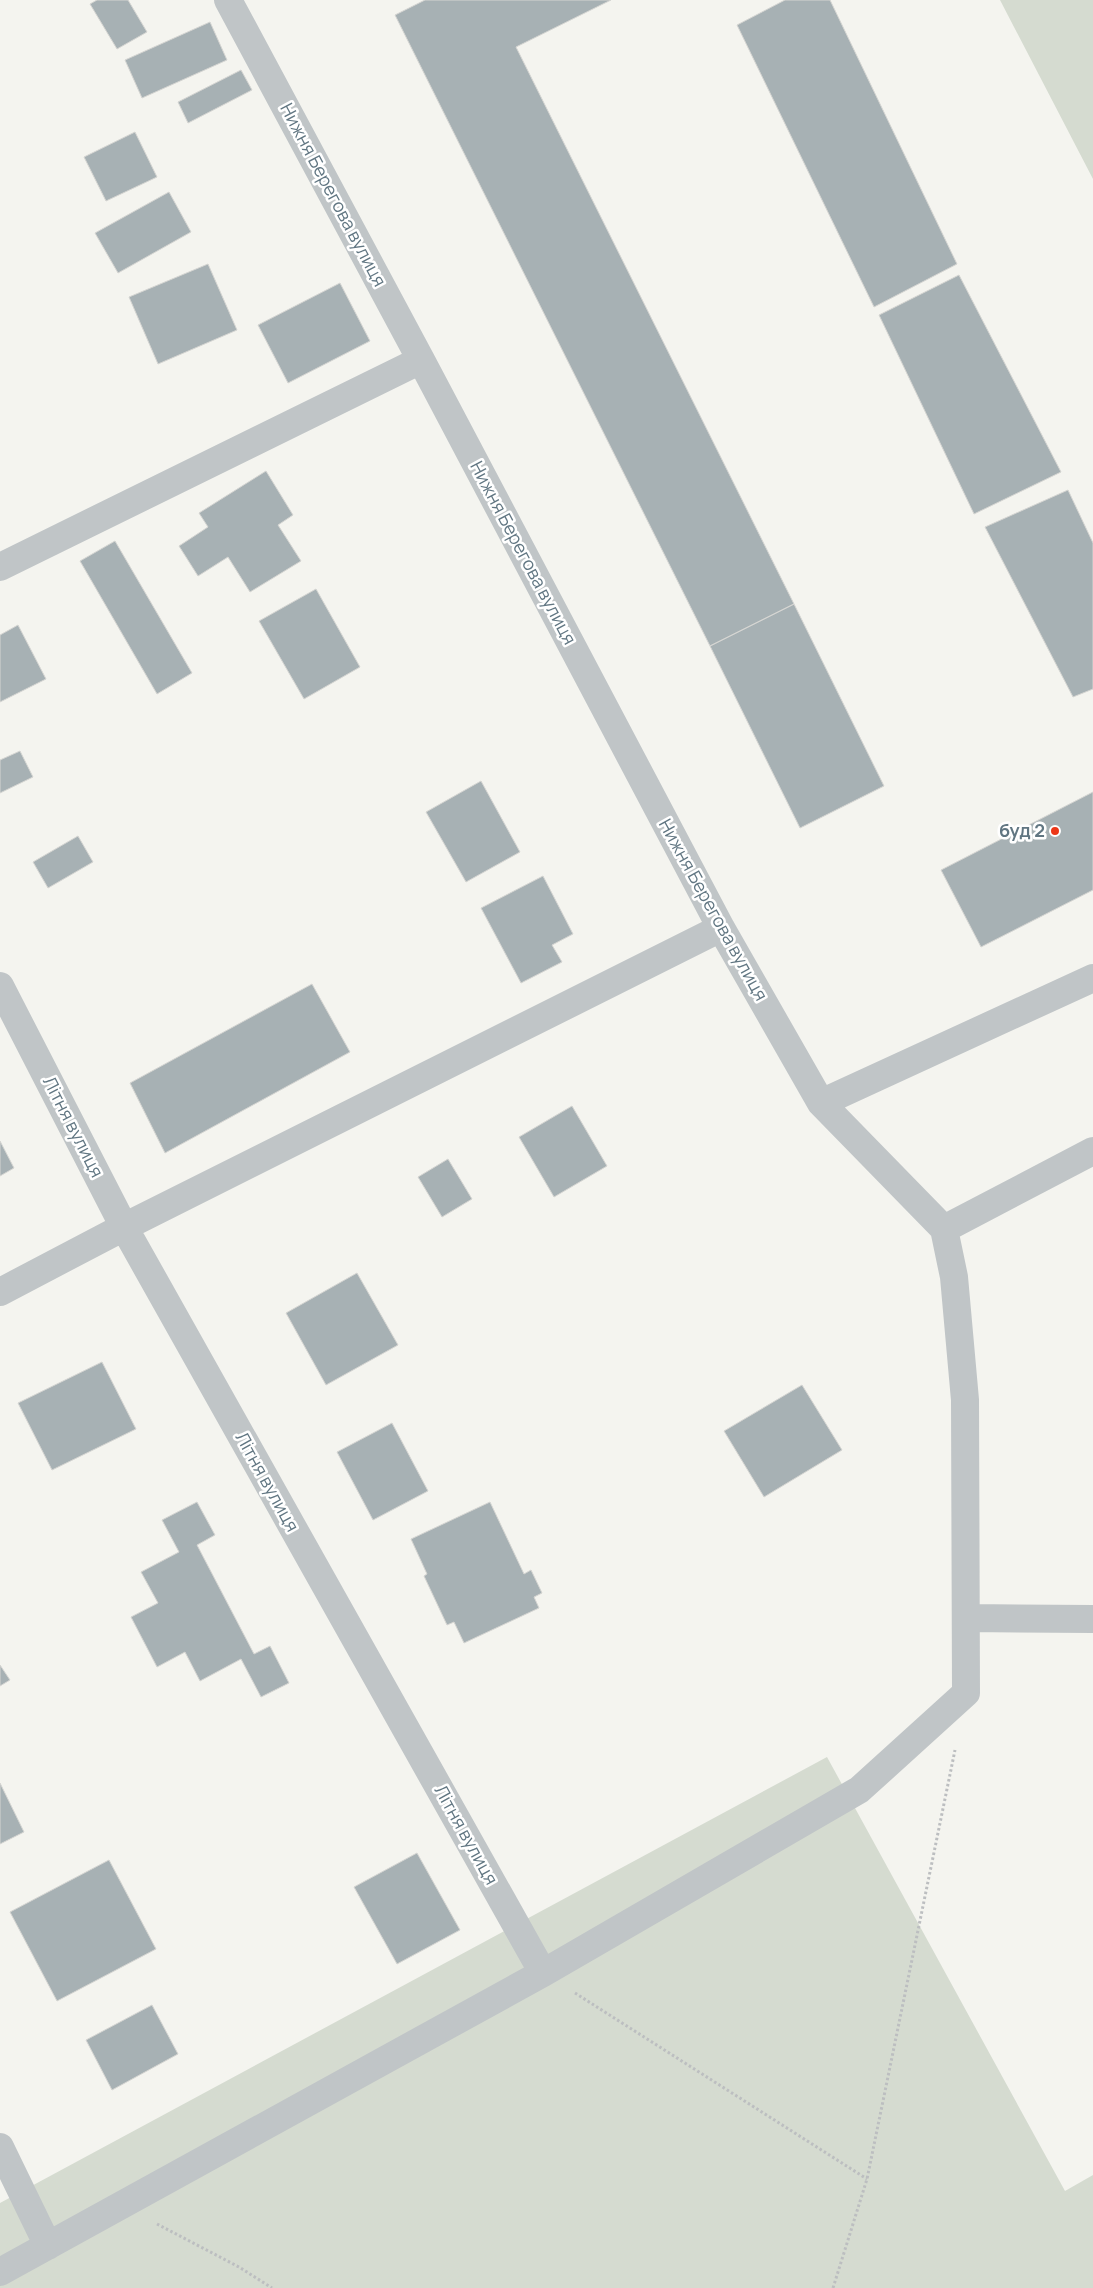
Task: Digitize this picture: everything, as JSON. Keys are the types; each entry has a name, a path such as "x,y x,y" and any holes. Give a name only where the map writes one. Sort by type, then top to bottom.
{"street":[{"name":"Нижня Берегова вулиця","path":"228,0 421,360 720,928 820,1103 944,1229"},
{"path":"0,567 421,360"},
{"path":"0,1292 124,1227 720,928"},
{"path":"820,1103 1093,978"},
{"name":"Літня вулиця","path":"0,986 124,1227 543,1973"},
{"path":"0,2272 543,1973 859,1790 966,1694 965,1400 954,1277 944,1229 1093,1150"},
{"path":"967,1618 1093,1620"},
{"path":"0,2147 48,2246"}],"path":[{"path":"833,2288 867,2179 966,1694"},
{"path":"543,1973 867,2179"},
{"path":"122,2205 239,2267 272,2288"}],"shaded area":[{"path":"1000,0 1093,0 1093,179"},
{"path":"827,1757 1065,2191 1093,2175 1093,2288 0,2288 0,2203"}],"building":[{"path":"97,0 128,0 147,32 117,49 90,4"},
{"path":"425,0 611,0 516,47 794,604 710,646 395,15"},
{"path":"785,0 830,0 957,264 874,307 737,25"},
{"path":"210,22 227,60 142,98 125,60"},
{"path":"241,70 252,90 188,123 178,102"},
{"path":"135,132 157,177 106,201 84,157"},
{"path":"169,192 191,232 118,273 95,233"},
{"path":"208,264 237,330 158,364 129,297"},
{"path":"959,275 1061,472 974,514 879,315"},
{"path":"340,283 370,341 288,383 258,325"},
{"path":"266,471 293,515 278,525 301,561 250,592 228,557 198,576 179,546 208,527 199,513"},
{"path":"1068,490 1093,543 1093,689 1073,697 985,527"},
{"path":"115,541 192,673 157,694 80,561"},
{"path":"316,589 360,667 304,699 259,621"},
{"path":"794,604 884,786 800,828 710,646"},
{"path":"18,625 46,679 0,702 0,635"},
{"path":"20,751 33,777 0,793 0,760"},
{"path":"481,781 520,852 466,882 426,812"},
{"name":"буд 2","path":"1093,792 1093,890 981,947 941,870"},
{"path":"78,836 93,862 48,888 33,862"},
{"path":"543,876 573,934 552,945 562,962 521,983 481,908"},
{"path":"312,984 350,1052 165,1153 130,1083"},
{"path":"572,1106 607,1166 554,1197 519,1137"},
{"path":"0,1141 14,1168 0,1176"},
{"path":"448,1159 472,1199 442,1217 418,1177"},
{"path":"357,1273 398,1345 326,1385 286,1313"},
{"path":"102,1362 136,1429 52,1470 18,1403"},
{"path":"802,1385 842,1450 764,1497 724,1431"},
{"path":"392,1423 428,1491 373,1520 337,1452"},
{"path":"197,1502 215,1535 197,1545 254,1654 270,1646 289,1683 261,1697 241,1659 200,1681 185,1652 157,1667 131,1617 158,1603 141,1572 179,1552 162,1520"},
{"path":"490,1502 524,1574 531,1570 542,1593 534,1597 539,1608 464,1643 454,1622 447,1625 424,1576 427,1574 411,1539"},
{"path":"0,1665 10,1680 0,1686"},
{"path":"0,1783 24,1832 0,1844"},
{"path":"417,1853 460,1930 397,1964 354,1887"},
{"path":"109,1860 156,1949 57,2001 10,1912"},
{"path":"152,2005 178,2054 112,2090 86,2040"}],"place":[{"name":"буд 2","path":"1055,831"}]}
